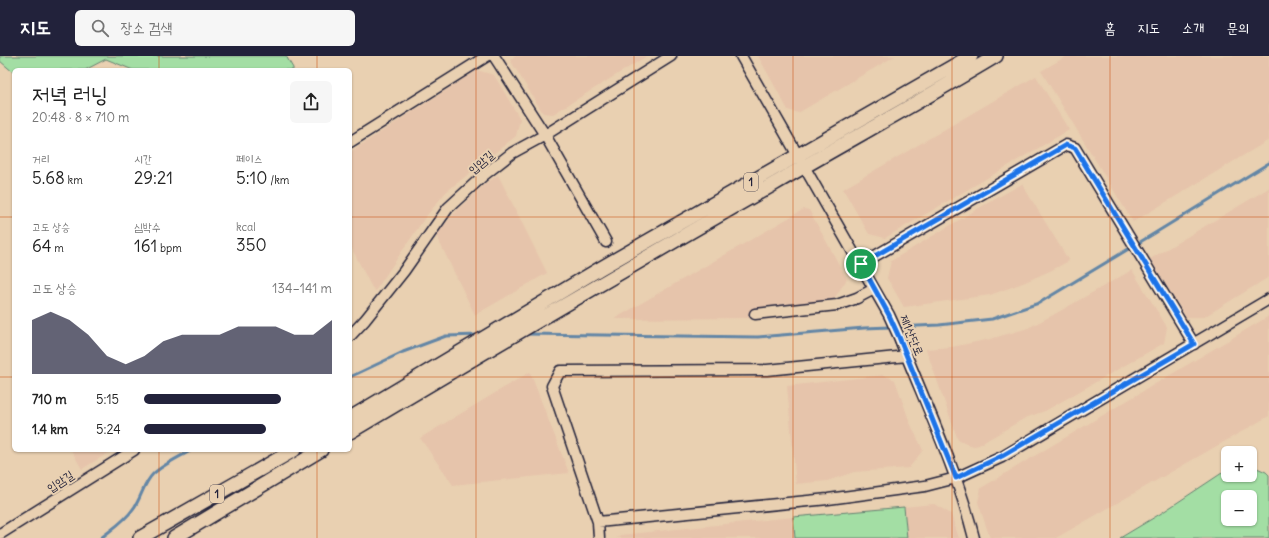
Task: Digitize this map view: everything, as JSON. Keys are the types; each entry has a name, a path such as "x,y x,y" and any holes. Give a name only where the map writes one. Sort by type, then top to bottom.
{"main road":[{"name":"1","path":"352,417 608,264 971,56"},
{"name":"1","path":"352,431 560,308 996,56"},
{"name":"1","path":"140,538 290,452"},
{"name":"1","path":"174,538 317,452"}],"street":[{"path":"352,141 487,56"},
{"path":"494,56 545,135 606,242"},
{"name":"입암길","path":"352,334 400,276 448,208 484,175 512,153 545,135 671,56"},
{"name":"제1산단로","path":"741,56 889,315 956,478 968,512 974,538"},
{"path":"861,264 1066,145 1075,148 1194,344"},
{"path":"755,314 837,305 857,298 874,289"},
{"path":"598,522 828,499 926,486 956,478 1002,456 1269,299"},
{"path":"599,538 598,522 552,386 560,372 767,370 906,356"},
{"name":"입암길","path":"0,534 131,452"}],"shaded area":[{"path":"516,56 647,56 553,114 543,113 510,60"},
{"path":"758,56 895,56 798,113 788,110"},
{"path":"1067,56 1269,56 1269,140 1133,222 1041,71"},
{"path":"477,70 494,75 520,119 516,136 446,192 424,219 375,291 352,249 352,151"},
{"path":"1036,76 1069,130 885,238 869,234 843,189"},
{"path":"498,175 547,273 475,315 436,235 458,209 485,184"},
{"path":"1022,184 1069,261 1023,283 990,295 904,307 887,278 891,261"},
{"path":"1269,188 1269,277 1204,317 1186,317 1150,259"},
{"path":"804,209 809,210 847,279 834,299 753,309 753,318 614,319"},
{"path":"1132,270 1167,327 1164,343 1045,411 1025,418 979,445 974,446 958,440 926,349 952,347 990,339 1028,328"},
{"path":"1269,316 1269,416 1056,538 990,538 978,502 981,488"},
{"path":"530,372 569,473 453,485 420,438"},
{"path":"884,375 895,380 910,423 923,450 909,468 854,472 827,481 796,484 787,386"},
{"path":"72,452 110,452 82,469"},
{"path":"934,504 951,514 959,538 907,538 904,507"},
{"path":"793,517 795,538 617,538 620,535"}],"green space":[{"path":"0,56 286,56 293,68 128,68 106,59 89,68 12,68 12,71 0,61"},
{"path":"1257,468 1269,475 1269,538 1120,538 1160,514 1221,474 1221,482 1257,482"},
{"path":"904,507 907,538 795,538 793,517"}],"waterway":[{"path":"897,327 939,325 992,319 1039,303 1269,163"},
{"path":"525,334 758,337 891,327"},
{"path":"352,376 403,352 446,336 480,335"},
{"path":"101,538 118,525 130,513 136,505 147,482 157,470 188,452"}],"route":[{"path":"1066,145 1075,148 1194,344 1002,456 956,478 899,337 889,315 861,264 1066,145"}]}
